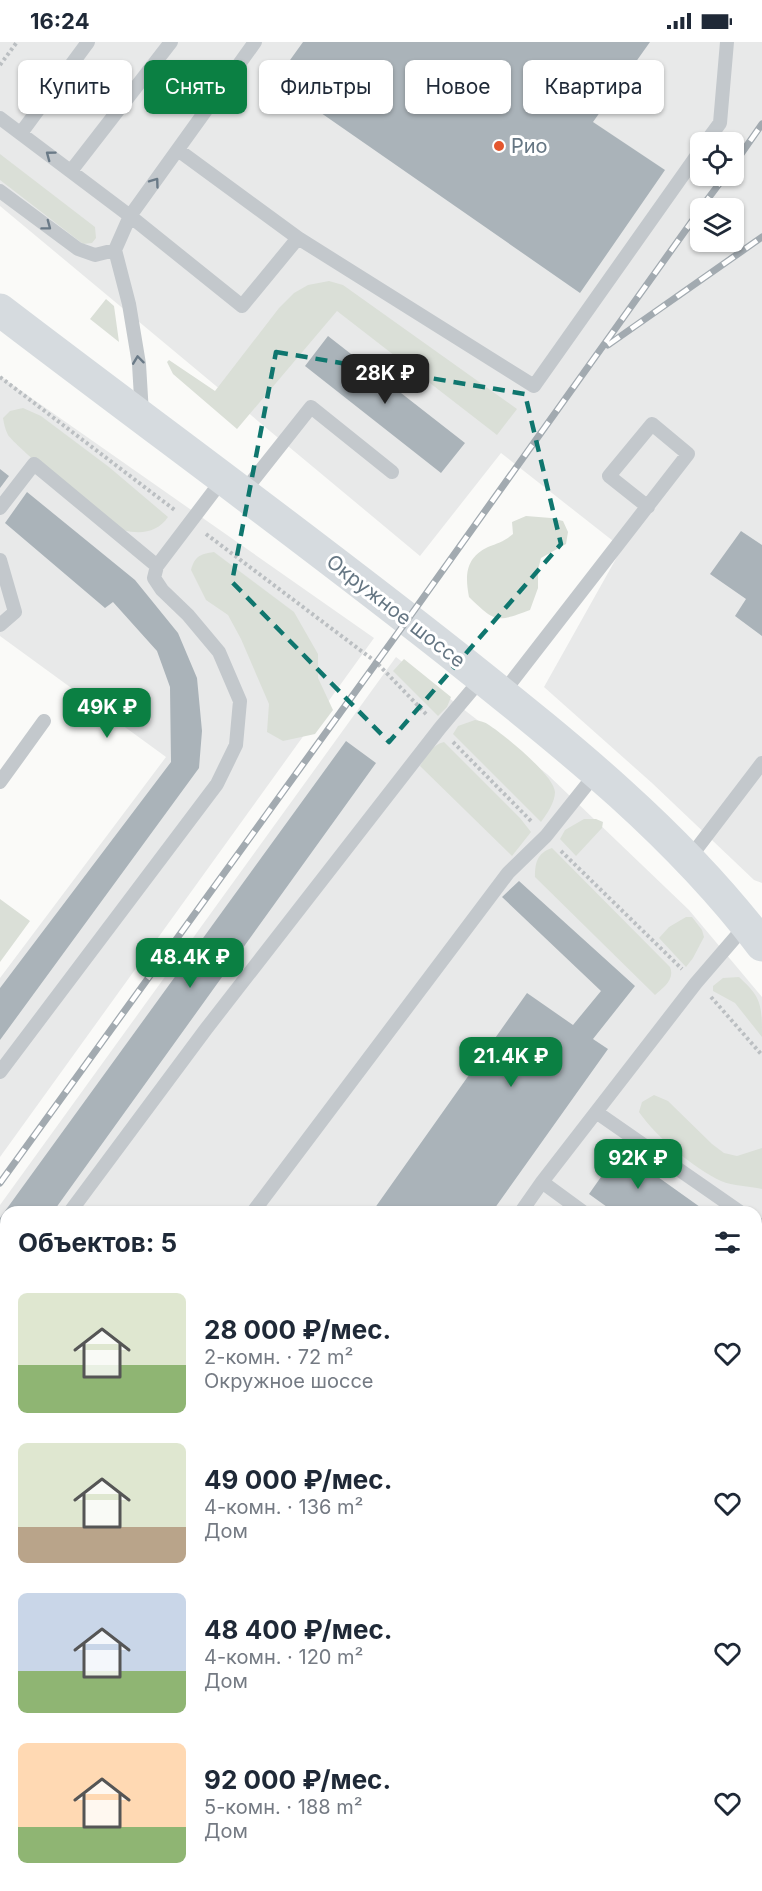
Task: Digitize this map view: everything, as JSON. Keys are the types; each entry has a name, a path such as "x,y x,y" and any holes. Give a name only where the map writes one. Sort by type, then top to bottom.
{"main road":[{"name":"Окружное шоссе","path":"0,310 408,619 492,686 597,772 656,826 757,930"}],"lane":[{"path":"21,134 88,42"},
{"path":"71,171 171,42"},
{"path":"142,418 139,364 129,304 115,250 130,216 255,42"},
{"path":"713,132 720,123 727,42"},
{"path":"0,118 130,216 242,306 298,237"},
{"path":"178,150 298,237 534,386 690,165"},
{"path":"0,191 78,249 95,255 115,250"},
{"path":"0,1072 217,784 236,745 240,701 219,652 188,615 162,590 154,578 157,566 190,522 232,487 311,407 392,472"},
{"path":"74,1206 206,1029 440,728 492,686 648,507 688,454 652,424 609,476 648,507"},
{"path":"0,508 34,464 157,566"},
{"path":"0,560 15,612 0,625"},
{"path":"0,782 44,721"},
{"path":"688,860 762,763"},
{"path":"257,1206 507,873 546,836 597,772"},
{"path":"525,1206 696,983 757,930"},
{"path":"596,1112 731,1206"},
{"path":"542,1182 571,1206"}],"path":[{"path":"0,65 16,42"},
{"path":"0,377 376,662 546,836 726,1013 762,1055"}],"highlighted area":[{"path":"276,352 525,394 561,544 389,742 232,582"}],"shaded area":[{"path":"0,42 762,42 762,883 754,880 652,783 544,687 622,548 501,453 420,556 0,206"},
{"path":"0,154 95,227 96,238 92,243 83,244 0,180"},
{"path":"329,281 343,285 517,409 497,435 337,311 237,429 173,374 167,362 169,360 215,391 279,308 294,293 308,285"},
{"path":"106,299 114,306 119,342 90,319"},
{"path":"0,376 374,638 0,1157 0,978 166,757 0,636"},
{"path":"23,408 41,416 109,467 168,517 154,529 136,532 123,530 101,516 45,470 8,435 3,418 10,411"},
{"path":"526,516 563,521 568,532 566,544 541,558 538,588 530,610 510,617 496,618 469,597 468,568 480,551 513,534 512,522"},
{"path":"214,552 294,612 318,654 318,678 333,710 315,734 283,741 267,732 269,704 241,639 228,615 206,600 191,570 199,556"},
{"path":"396,657 547,774 689,910 762,997 762,1206 0,1205"},
{"path":"404,659 451,697 447,707 438,716 393,671"},
{"path":"475,720 487,724 516,746 537,766 552,785 555,792 554,800 541,822 453,734 458,726"},
{"path":"444,742 520,818 531,832 512,856 420,766 433,748"},
{"path":"584,819 596,819 603,822 602,828 576,856 560,839 565,830"},
{"path":"552,848 670,967 670,979 655,995 535,877 538,859"},
{"path":"0,899 30,921 0,962"},
{"path":"686,917 692,917 702,930 704,937 686,967 659,938 669,927"},
{"path":"739,977 759,1003 762,1037 735,1003 713,991 713,986 723,978"},
{"path":"654,1095 668,1101 724,1153 737,1156 762,1148 762,1189 721,1181 699,1169 676,1151 639,1112 642,1102"}],"building":[{"name":"Рио","path":"303,42 650,42 637,60 523,60 523,114 599,114 593,122 665,170 580,293 322,114 393,114 393,60 290,60"},
{"path":"328,336 465,443 441,473 305,366"},
{"path":"0,469 9,476 0,488"},
{"path":"27,492 135,580 178,633 197,678 202,731 199,768 0,1040 0,988 171,762 170,687 157,651 113,602 105,608 5,523"},
{"path":"741,531 762,545 762,636 735,616 746,599 710,574"},
{"path":"346,741 376,763 57,1206 9,1206"},
{"path":"519,881 635,986 593,1039 608,1049 496,1206 376,1206 527,993 573,1025 601,991 502,897"},
{"path":"620,1150 699,1206 606,1206 589,1194"}],"railway":[{"path":"744,150 762,124"},
{"path":"708,198 718,186"},
{"path":"0,1183 690,224"},
{"path":"608,345 762,237"}],"place":[{"name":"Рио","path":"499,146"}]}
